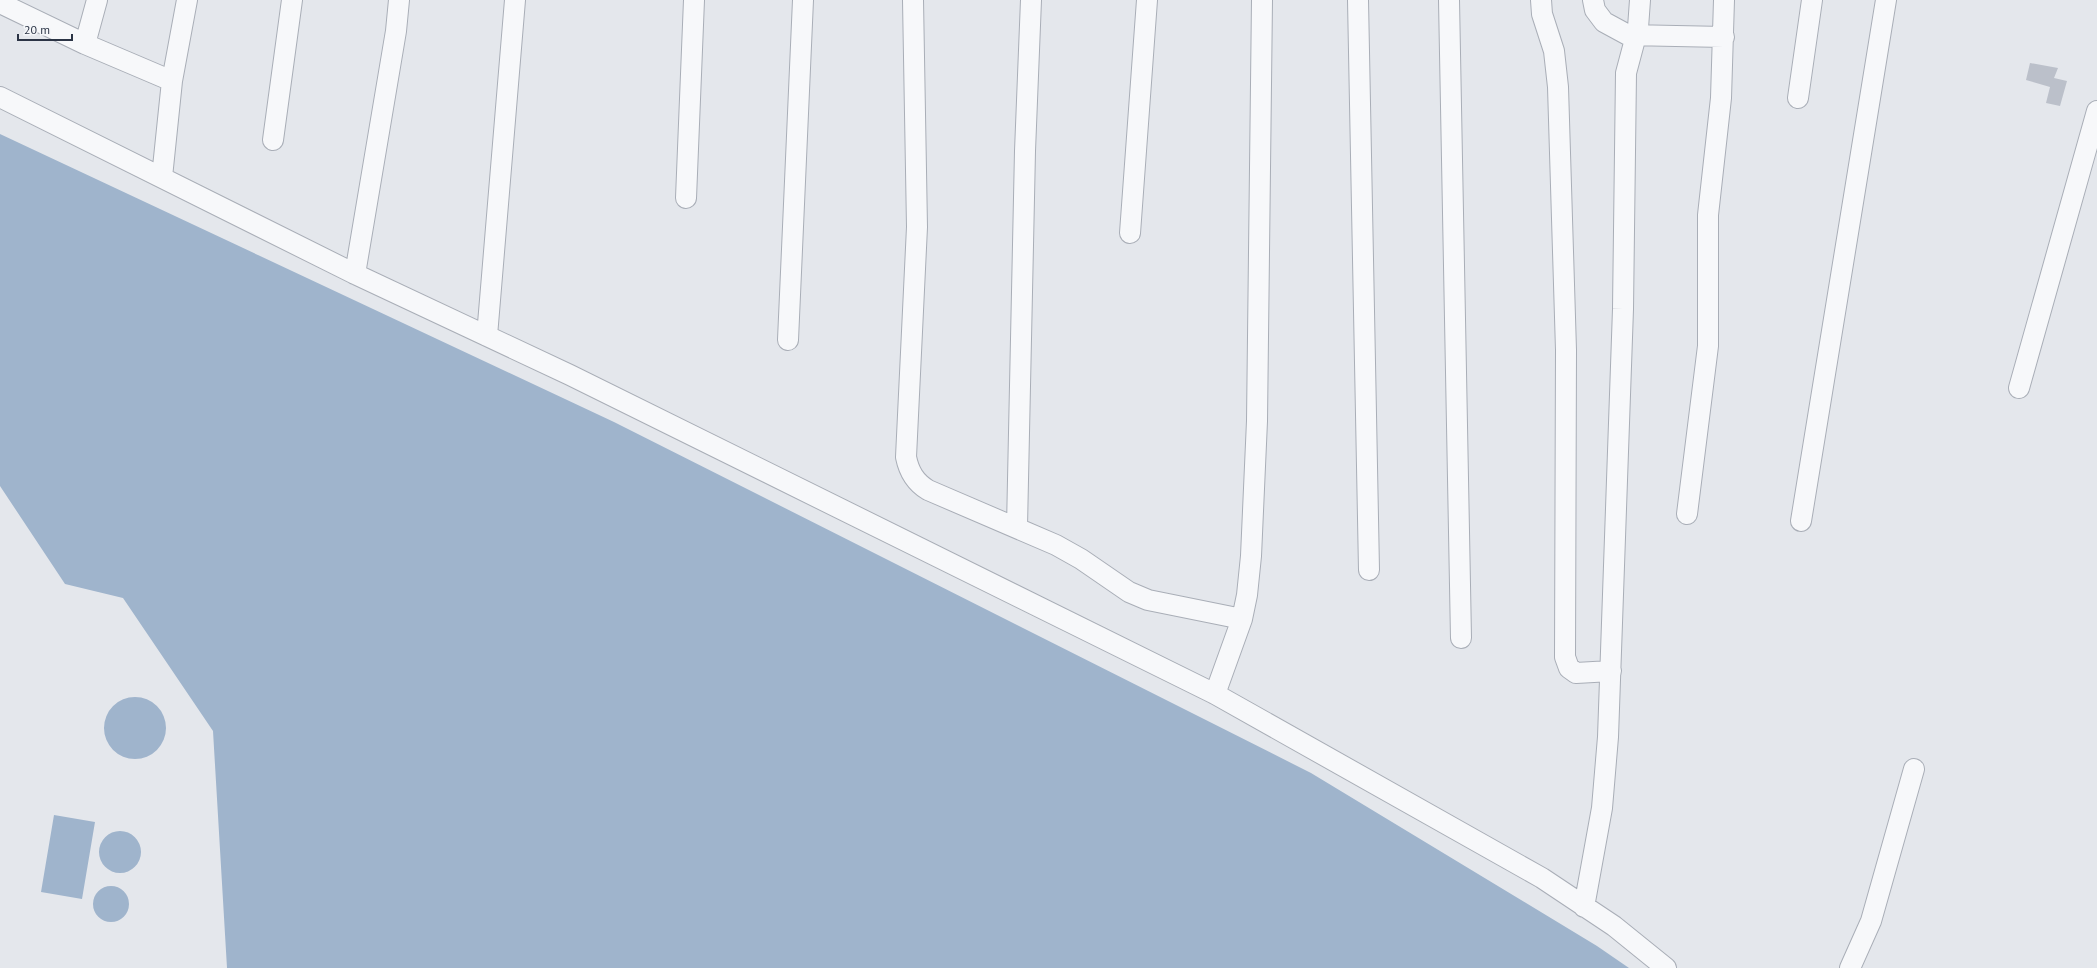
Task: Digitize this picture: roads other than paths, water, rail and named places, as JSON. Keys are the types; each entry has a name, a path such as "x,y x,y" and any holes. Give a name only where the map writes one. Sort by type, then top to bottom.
{"street":[{"path":"85,44 97,0"},
{"path":"162,177 172,81 187,0"},
{"path":"273,140 292,0"},
{"path":"355,274 400,0"},
{"path":"487,336 515,0"},
{"path":"686,198 694,0"},
{"path":"788,340 803,0"},
{"path":"913,0 917,227 906,443 908,466 917,483 928,490 1056,544 1081,559 1129,592 1148,600 1242,619"},
{"path":"1016,527 1024,151 1031,0"},
{"path":"1130,233 1147,0"},
{"path":"1215,694 1242,619 1247,595 1251,556 1257,421 1262,0"},
{"path":"1358,0 1369,570"},
{"path":"1449,0 1461,638"},
{"path":"1541,0 1542,14 1554,51 1558,87 1566,350 1565,657 1569,668 1576,673 1610,671"},
{"path":"1593,0 1595,10 1604,22 1619,31 1636,36 1724,37"},
{"path":"1584,906 1602,808 1608,736 1624,309 1626,73 1636,36 1640,0"},
{"path":"1687,514 1708,346 1708,215 1721,98 1724,0"},
{"path":"1798,98 1812,0"},
{"path":"1801,521 1886,0"},
{"path":"10,4 85,44 172,81"},
{"path":"0,98 355,274 487,336 1215,694 1542,878 1614,926 1666,968"},
{"path":"2019,388 2097,111"},
{"path":"1850,968 1871,921 1914,769"}],"water":[{"path":"0,134 614,422 1311,773 1597,946 1629,968 227,968 213,731 123,598 65,584 0,486"},
{"path":"135,697 147,699 157,706 164,716 166,728 164,740 157,750 147,757 135,759 123,757 113,750 106,740 104,728 106,716 113,706 123,699"},
{"path":"54,815 95,822 82,899 41,892"},
{"path":"116,831 124,831 132,834 138,840 141,852 138,864 132,870 124,873 116,873 108,870 102,864 99,856 99,848 102,840 108,834"},
{"path":"115,886 124,891 128,897 128,911 124,917 115,922 107,922 98,917 94,911 93,900 98,891 104,887"}]}
